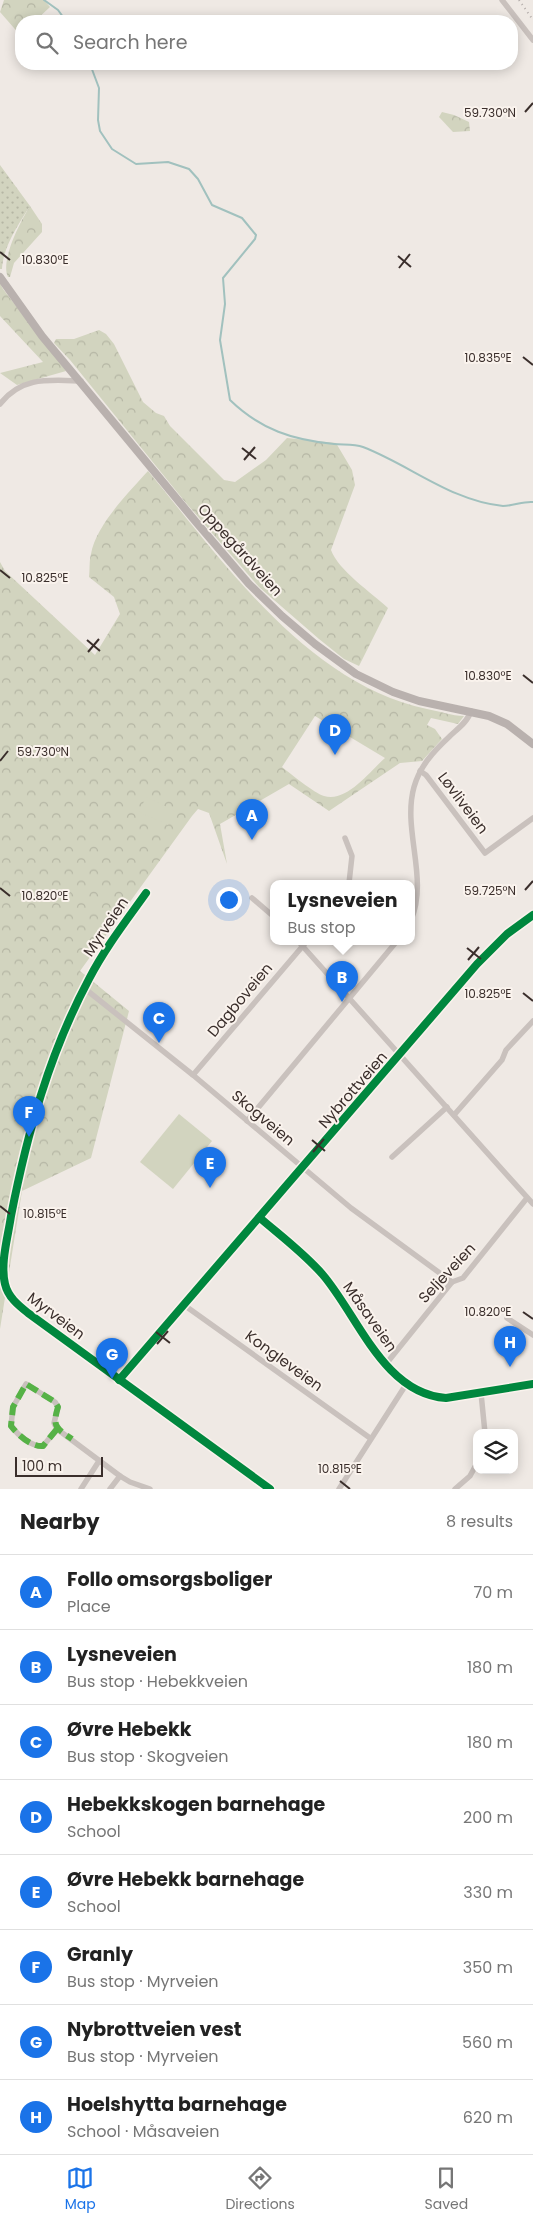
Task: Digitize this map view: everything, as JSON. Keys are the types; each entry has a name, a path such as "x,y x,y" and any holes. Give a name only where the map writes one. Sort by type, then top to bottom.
{"main road":[{"name":"Oppegårdveien","path":"0,277 42,336 249,584 314,644 356,674 393,692 419,701 471,711 498,720 533,744"}],"street":[{"path":"502,0 514,15"},
{"path":"518,21 533,40"},
{"path":"0,404 12,389 22,385 50,380 81,381"},
{"path":"415,904 417,896 411,806 413,790 420,771 429,758 466,720 471,711"},
{"name":"Løvliveien","path":"420,771 426,775 485,853 533,818"},
{"path":"345,838 352,856 349,880"},
{"name":"Myrveien","path":"146,893 100,960 84,988 52,1058 33,1118 14,1202 3,1277 9,1294 18,1305 270,1489"},
{"path":"252,898 270,913"},
{"name":"Nybrottveien","path":"119,1380 488,953 506,934 533,915"},
{"name":"Dagboveien","path":"192,1075 300,945"},
{"path":"304,945 348,998 533,1204"},
{"path":"247,1121 394,945"},
{"name":"Skogveien","path":"84,988 192,1075 351,1208 452,1282"},
{"path":"454,1115 502,1060 506,1050 533,1020"},
{"path":"392,1157 447,1108"},
{"name":"Seljeveien","path":"386,1364 452,1282 463,1278 527,1198"},
{"name":"Måsaveien","path":"260,1218 323,1275 348,1308 371,1346 386,1364 407,1382 434,1397 446,1398 533,1384"},
{"name":"Kongleveien","path":"184,1305 370,1438"},
{"path":"507,1318 533,1335"},
{"path":"339,1489 407,1382"},
{"path":"56,1429 44,1446 40,1447 32,1444 11,1426 13,1408 26,1384 55,1402 58,1407 54,1423 56,1429 120,1476 130,1482 150,1489"},
{"path":"480,1393 484,1429"},
{"path":"81,1489 99,1461"},
{"path":"455,1489 470,1476 473,1470"},
{"path":"110,1489 120,1476"}],"green space":[{"path":"4,0 44,0 50,7 41,15 15,15 15,29 0,12"},
{"path":"442,112 469,122 470,131 453,132 439,117"},
{"path":"0,165 30,206 8,244 2,269 0,269"},
{"path":"30,206 42,224 42,232 14,263 10,277 8,277 6,270 7,261 12,242"},
{"path":"0,283 66,371 17,385 0,373 43,362 0,316"},
{"path":"99,330 106,334 114,344 143,402 156,413 164,416 170,426 224,480 235,482 266,460 287,438 336,443 352,470 355,485 331,550 335,558 348,573 388,608 359,666 344,659 259,587 186,503 70,360 54,343 56,339 74,339"},
{"path":"148,471 237,579 270,614 306,646 343,674 384,695 427,709 464,716 458,724 431,718 427,725 435,729 442,739 422,761 400,763 329,811 289,784 220,824 227,864 209,813 198,809 192,816 80,971 129,1011 91,1158 22,1191 0,1329 0,562 5,571 95,655 120,614 114,597 89,577 94,543 106,521","holes":["315,716 385,758 358,784 341,795 333,797 324,796 314,791 282,767"]},
{"path":"146,797 175,811 168,825 139,812"},
{"path":"179,1114 212,1141 173,1189 140,1162"}],"waterway":[{"path":"44,0 62,15"},
{"path":"92,70 99,88 98,120 100,131 112,149 136,164 168,162 189,169 198,179 212,205 242,218 256,235 255,239 223,278 225,304 220,340 230,400 254,419 278,432 305,440 363,447 448,490 466,497 484,503 503,506 533,502"}],"railway":[{"path":"519,0 533,20"}],"marked path":[{"path":"57,1429 43,1446 38,1446 25,1440 11,1426 13,1407 26,1384 55,1402 58,1407 55,1419 57,1426 72,1439"}],"cycle path":[{"path":"146,893 95,968 75,1007 51,1065 32,1125 17,1185 3,1267 6,1289 17,1304 28,1313 270,1489"},
{"path":"119,1380 477,964 507,934 533,915"},
{"path":"260,1218 316,1267 336,1292 374,1350 389,1368 406,1383 424,1393 446,1398 533,1384"}],"place":[{"name":"Hebekkskogen barnehage","path":"335,755"},
{"name":"Follo omsorgsboliger","path":"252,840"},
{"name":"Lysneveien","path":"342,1002"},
{"name":"Øvre Hebekk","path":"159,1043"},
{"name":"Granly","path":"29,1137"},
{"name":"Øvre Hebekk barnehage","path":"210,1188"},
{"name":"Hoelshytta barnehage","path":"510,1367"},
{"name":"Nybrottveien vest","path":"112,1379"}]}
